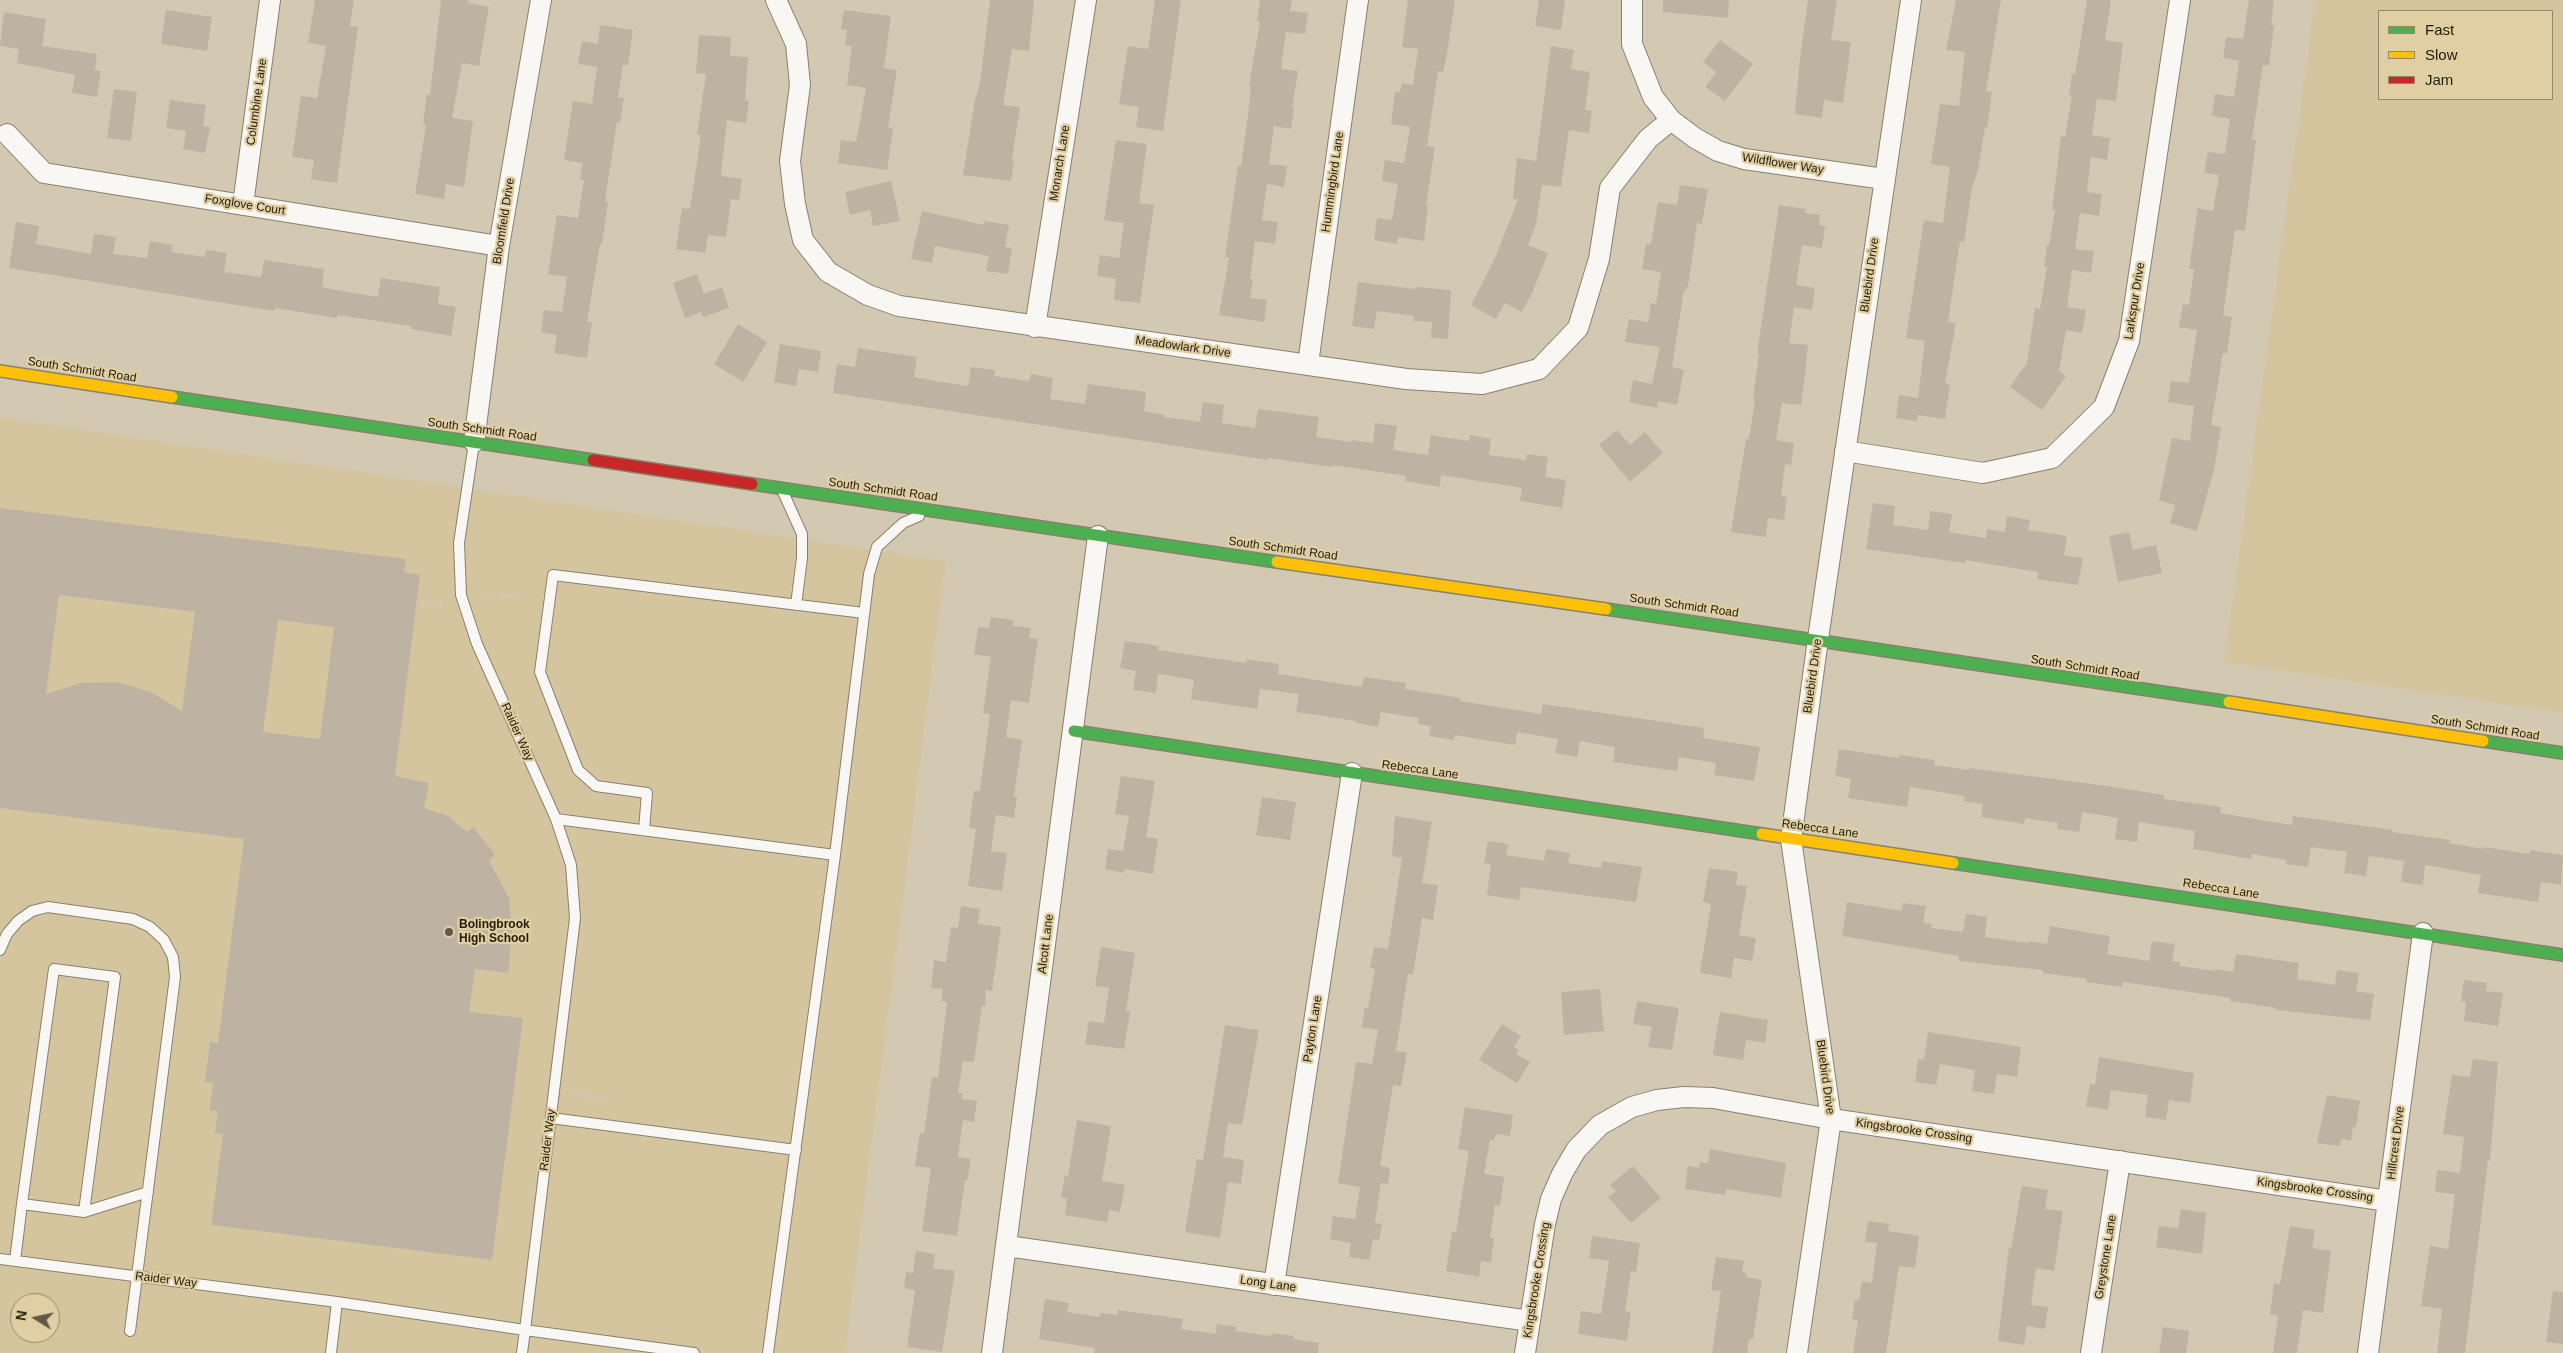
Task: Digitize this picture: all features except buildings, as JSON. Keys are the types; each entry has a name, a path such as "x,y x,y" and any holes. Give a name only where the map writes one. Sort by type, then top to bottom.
{"street":[{"name":"Columbine Lane","path":"243,204 270,0"},
{"name":"Bloomfield Drive","path":"474,442 499,246 541,0"},
{"name":"Meadowlark Drive","path":"776,0 796,44 800,85 790,160 795,204 803,240 828,272 868,295 899,306 1406,379 1482,384 1539,369 1578,328 1599,259 1610,188 1648,139 1671,120"},
{"name":"Monarch Lane","path":"1035,327 1086,0"},
{"name":"Hummingbird Lane","path":"1308,364 1358,0"},
{"name":"Wildflower Way","path":"1632,0 1632,44 1654,97 1671,120 1694,138 1718,151 1744,159 1884,179"},
{"name":"Bluebird Drive","path":"1797,1353 1831,1119 1791,838 1911,0"},
{"name":"Larkspur Drive","path":"1845,451 1983,473 2052,458 2104,407 2129,341 2180,0"},
{"name":"Foxglove Court","path":"7,134 44,173 499,246"},
{"name":"South Schmidt Road","path":"0,371 1098,536 1818,640 2563,753"},
{"name":"Alcott Lane","path":"992,1353 1098,536"},
{"name":"Rebecca Lane","path":"1074,731 2563,955"},
{"name":"Payton Lane","path":"1274,1285 1352,774"},
{"name":"Hillcrest Drive","path":"2368,1353 2423,933"},
{"name":"Kingsbrooke Crossing","path":"1525,1353 1545,1224 1551,1199 1562,1174 1576,1150 1600,1125 1632,1107 1657,1100 1684,1097 1713,1098 1831,1119 2388,1201"},
{"name":"Greystone Lane","path":"2091,1353 2120,1162"},
{"name":"Long Lane","path":"1007,1246 1530,1321"}],"lane":[{"name":"Raider Way","path":"0,1259 338,1302 525,1330 575,918 571,865 556,819 477,644 461,595 459,543 474,442"},
{"path":"781,488 802,534 802,558 796,605"},
{"path":"768,1353 835,855 870,574 877,547 903,523 930,510"},
{"path":"644,830 648,793 596,786 578,770 540,672 553,575 864,613"},
{"path":"556,819 835,855"},
{"path":"0,950 7,934 18,921 32,911 48,907 133,919 150,927 164,940 173,958 175,977 130,1331"},
{"path":"15,1261 54,969 115,977 84,1212"},
{"path":"551,1118 796,1150"},
{"path":"22,1204 84,1212 148,1192"},
{"path":"331,1353 338,1302"},
{"path":"522,1353 525,1330 694,1353"}],"path":[{"path":"484,599 523,593"},
{"path":"422,606 443,605"},
{"path":"572,1094 608,1099"}],"shaded area":[{"path":"2315,0 2563,0 2563,713 2224,662"},
{"name":"Bolingbrook High School","path":"0,417 946,561 845,1353 0,1353"}],"traffic: fast":[{"path":"172,397 593,460"},
{"path":"752,484 1277,562"},
{"path":"1606,609 2229,702"},
{"path":"1074,731 1762,834"},
{"path":"2483,741 2563,753"},
{"path":"1953,863 2563,955"}],"traffic: slow":[{"path":"0,371 172,397"},
{"path":"1277,562 1606,609"},
{"path":"2229,702 2483,741"},
{"path":"1762,834 1953,863"}],"traffic: jam":[{"path":"593,460 752,484"}],"place":[{"name":"Bolingbrook High School","path":"449,932"}]}
